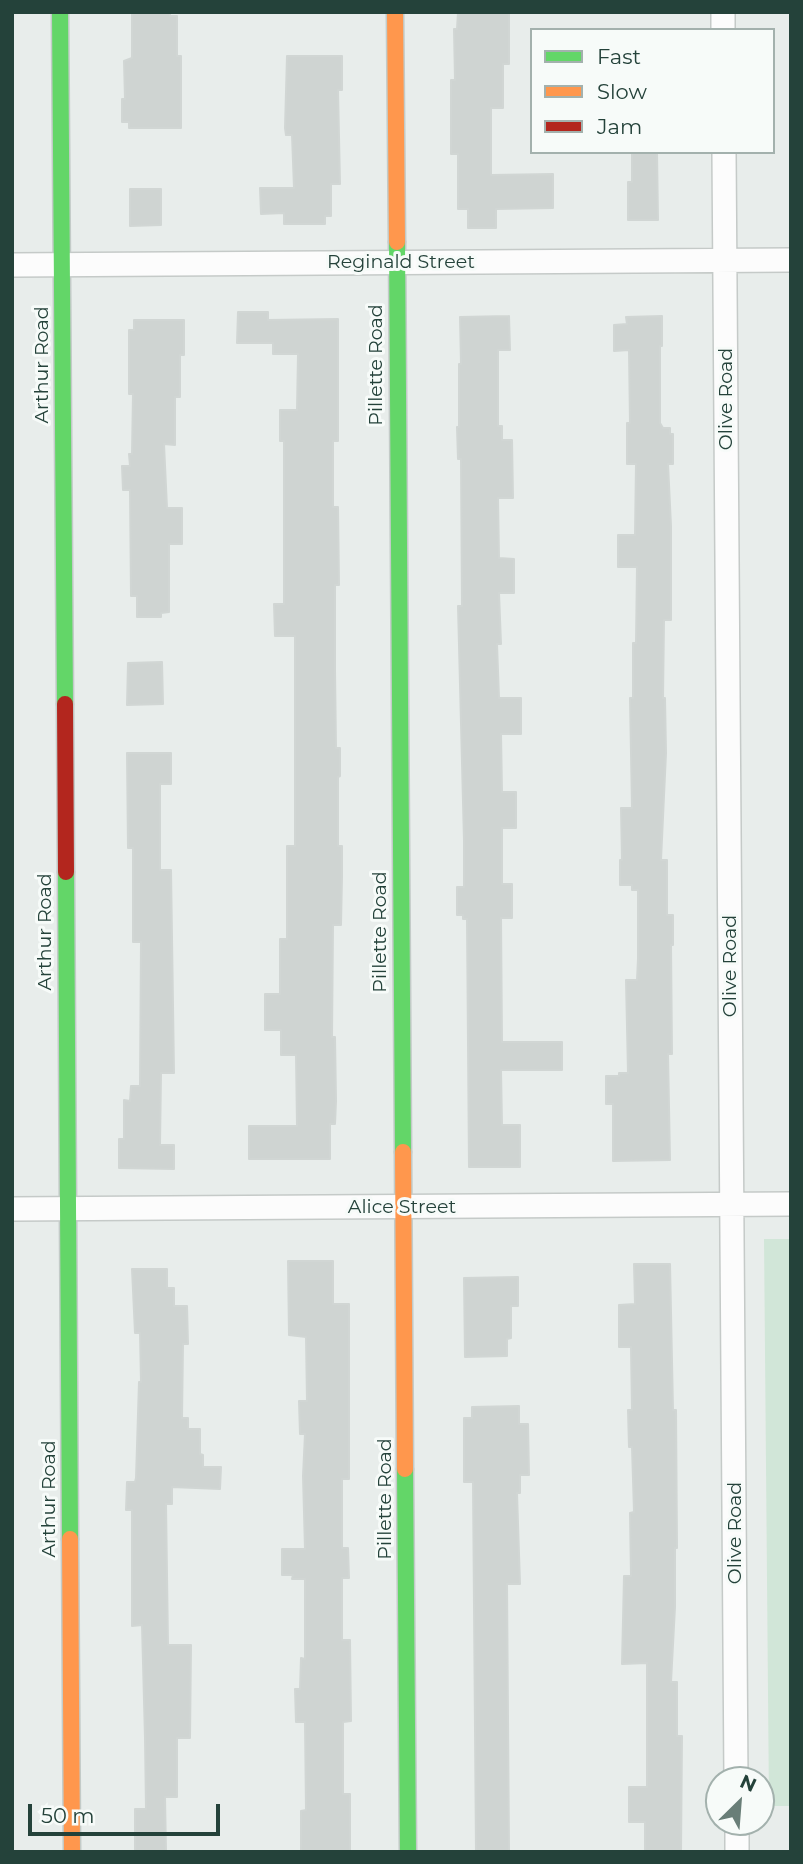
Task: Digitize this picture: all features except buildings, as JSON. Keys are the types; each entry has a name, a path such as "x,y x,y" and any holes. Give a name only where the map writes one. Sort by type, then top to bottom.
{"street":[{"name":"Arthur Road","path":"60,12 72,1852"},
{"name":"Pillette Road","path":"395,12 408,1852"},
{"name":"Olive Road","path":"724,154 736,1766"},
{"name":"Reginald Street","path":"12,265 791,260"},
{"name":"Alice Street","path":"12,1209 791,1204"}],"green space":[{"path":"764,1239 791,1239 791,1806 775,1806 775,1766 769,1766"}],"traffic: fast":[{"path":"60,12 65,704"},
{"path":"397,242 403,1152"},
{"path":"66,872 70,1539"},
{"path":"405,1469 408,1852"}],"traffic: slow":[{"path":"395,12 397,242"},
{"path":"403,1152 405,1469"},
{"path":"70,1539 72,1852"}],"traffic: jam":[{"path":"65,704 66,872"}]}
